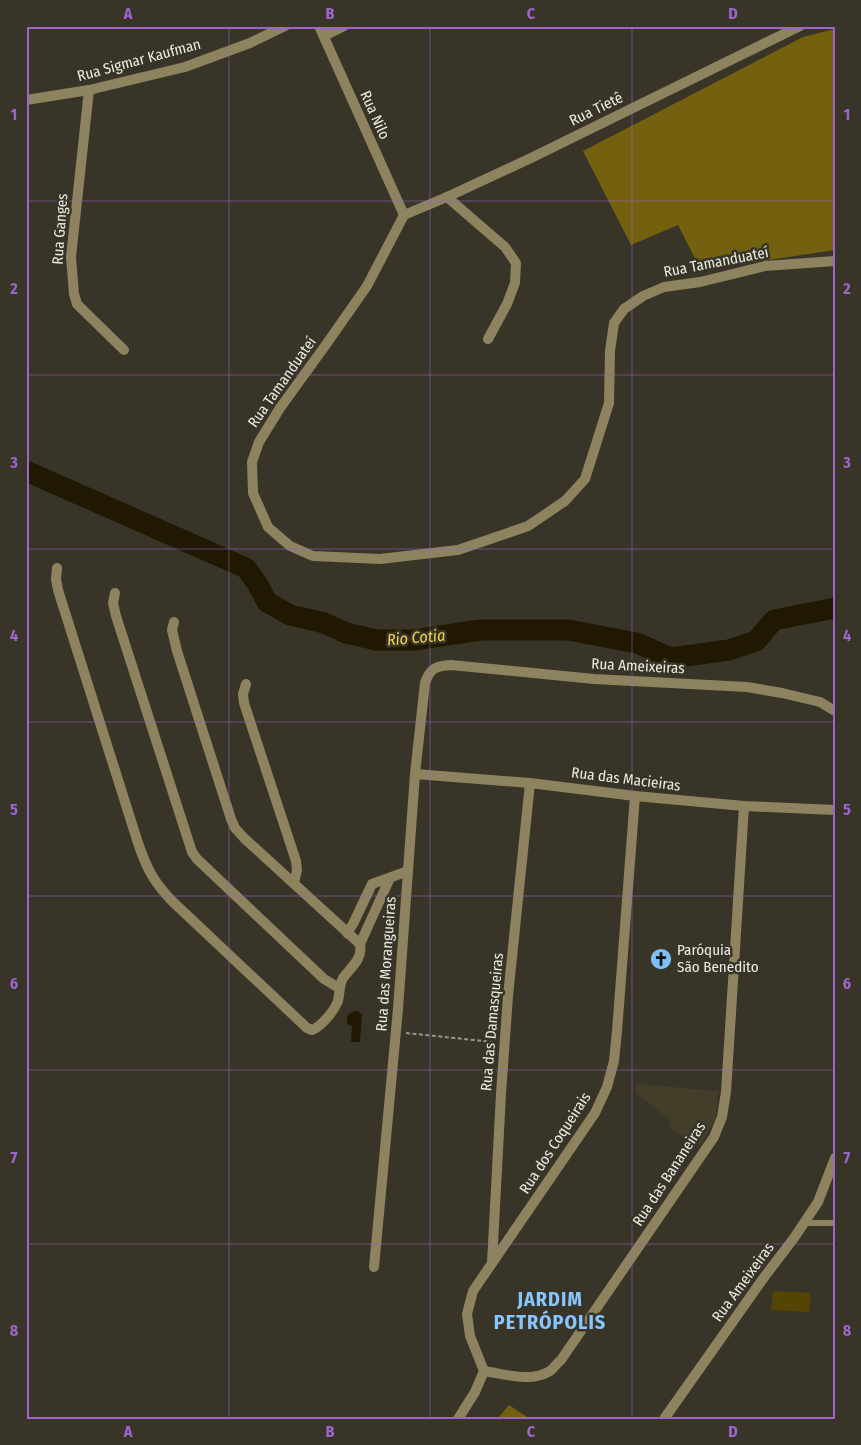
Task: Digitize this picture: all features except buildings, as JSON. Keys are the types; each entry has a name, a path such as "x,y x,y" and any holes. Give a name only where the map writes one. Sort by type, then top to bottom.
{"street":[{"name":"Rua Sigmar Kaufman","path":"26,100 89,90 185,67 250,43 285,26"},
{"path":"321,31 344,26"},
{"name":"Rua Tietê","path":"404,215 540,154 789,28 800,26"},
{"name":"Rua Nilo","path":"321,31 404,215"},
{"name":"Rua Ganges","path":"89,90 71,257 74,294 77,304 124,350"},
{"path":"447,197 506,247 516,263 515,283 507,304 488,339"},
{"name":"Rua Tamanduateí","path":"404,215 367,286 280,408 258,442 252,462 253,493 268,527 290,546 313,556 380,559 458,550 528,526 565,501 586,478 609,402 610,351 614,323 624,309 643,296 664,287 700,282 765,266 835,261"},
{"path":"57,568 56,579 61,599 138,844 152,877 172,900 307,1028 312,1030 317,1028 338,1000 339,988 343,978 360,956 360,944 390,878"},
{"path":"115,592 113,603 116,616 192,852 197,859 324,979 339,988"},
{"path":"174,622 172,630 177,651 235,828 360,944"},
{"name":"Rua Ameixeiras","path":"436,667 451,665 594,679 747,687 782,692 820,702 835,711"},
{"name":"Rua das Morangueiras","path":"374,1267 396,1031 415,774 425,683 428,674 436,667"},
{"path":"246,684 243,694 244,703 296,861 297,870 294,883"},
{"name":"Rua das Macieiras","path":"415,774 530,783 635,796 744,806 835,810"},
{"name":"Rua das Damasqueiras","path":"492,1264 508,996 530,783"},
{"name":"Rua dos Coqueirais","path":"484,1371 470,1336 467,1314 473,1291 595,1113 607,1087 614,1061 618,1031 635,796"},
{"name":"Rua das Bananeiras","path":"484,1371 529,1378 550,1370 561,1360 714,1137 722,1117 726,1092 744,806"},
{"path":"347,933 372,884 408,871"},
{"path":"360,909 374,915"},
{"name":"Rua Ameixeiras","path":"664,1419 818,1202 835,1158"},
{"path":"458,1419 475,1392 484,1371"}],"lane":[{"path":"804,1223 833,1223"}],"path":[{"path":"396,1031 505,1043"}],"shaded area":[{"path":"835,29 835,250 701,270 678,225 631,245 583,151 803,37"},
{"path":"354,1011 358,1011 362,1015 360,1042 351,1042 352,1026 347,1024 347,1016"},
{"path":"637,1084 718,1091 716,1119 700,1146 669,1128 670,1120 635,1092"},
{"path":"773,1291 811,1293 809,1312 771,1310"},
{"path":"509,1405 530,1419 497,1419"}],"waterway":[{"name":"Rio Cotia","path":"26,471 246,568 267,602 290,615 324,623 346,633 376,640 414,640 480,630 568,630 637,643 671,658 729,650 756,641 774,620 835,608"}],"place":[{"name":"Paróquia São Benedito","path":"661,959"}],"district":[{"name":"JARDIM PETRÓPOLIS","path":"550,1310"}]}
